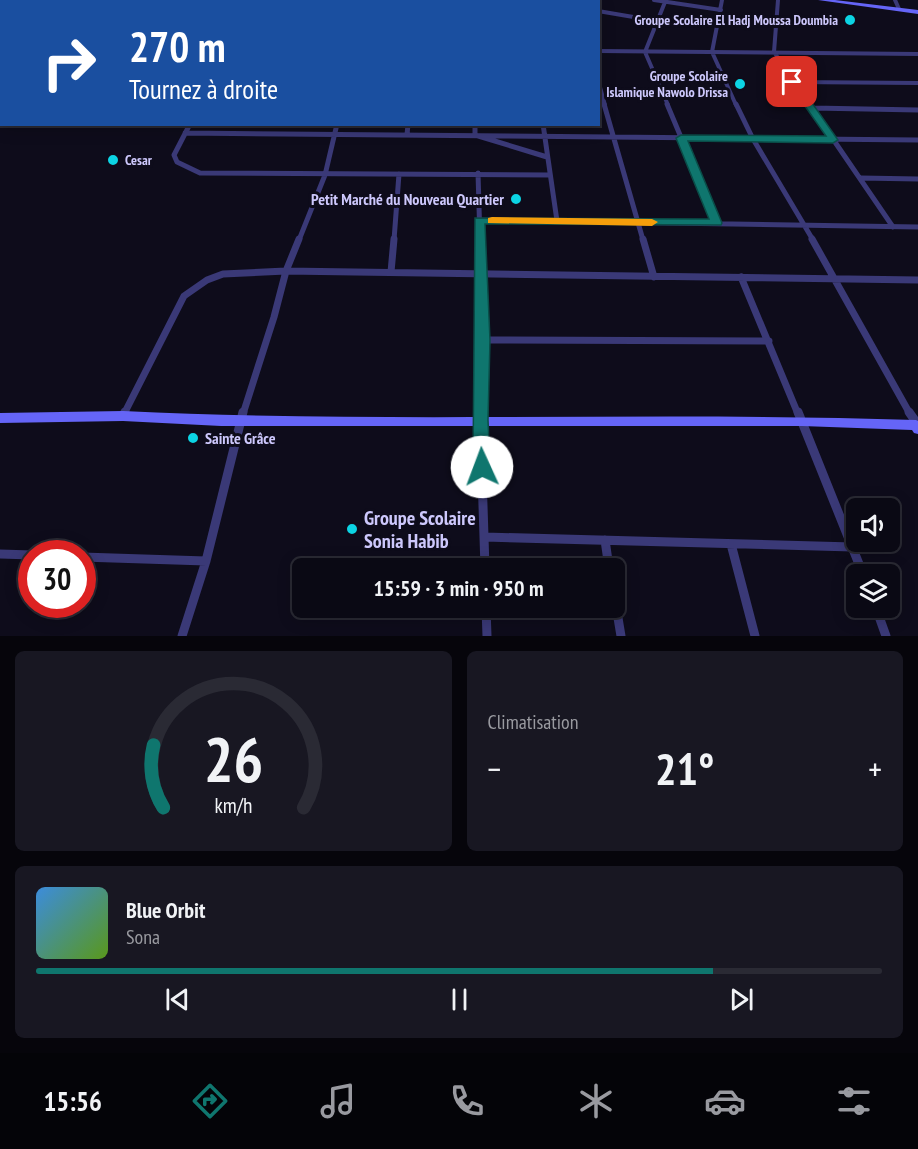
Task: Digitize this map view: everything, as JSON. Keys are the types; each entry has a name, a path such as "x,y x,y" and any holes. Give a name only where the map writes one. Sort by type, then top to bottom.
{"street":[{"path":"654,0 721,10"},
{"path":"722,0 712,52 714,62 753,139 804,224 917,426"},
{"path":"778,0 774,52 792,82 813,108 893,227"},
{"path":"821,0 918,12"},
{"path":"896,0 899,9"},
{"path":"665,2 645,52 717,223"},
{"path":"600,11 657,21"},
{"path":"600,51 918,54"},
{"path":"792,82 918,83"},
{"path":"600,88 654,277"},
{"path":"813,108 918,110"},
{"path":"189,126 174,155 177,162 200,173 550,175"},
{"path":"182,636 206,561 241,419 274,317 286,271 325,175 336,126"},
{"path":"407,135 408,126"},
{"path":"474,126 475,135"},
{"path":"543,126 557,221"},
{"path":"185,133 918,140"},
{"path":"475,135 547,157"},
{"path":"391,272 399,174"},
{"path":"478,174 483,340 480,420 485,558"},
{"path":"861,178 918,179"},
{"path":"479,220 918,227"},
{"path":"123,416 184,296 207,280 223,274 286,271 918,280"},
{"path":"741,278 770,341 846,530"},
{"path":"483,340 770,341"},
{"path":"0,418 123,416 221,421 241,419 802,422 917,426"},
{"path":"485,537 846,547"},
{"path":"604,540 607,558"},
{"path":"731,544 755,636"},
{"path":"0,554 18,555"},
{"path":"96,557 206,561"},
{"path":"486,618 487,636"},
{"path":"618,618 621,636"},
{"path":"880,618 886,636"}],"slow traffic":[{"path":"492,220 652,222"}],"place":[{"name":"Groupe Scolaire El Hadj Moussa Doumbia","path":"850,20"},
{"name":"Groupe Scolaire Islamique Nawolo Drissa","path":"740,84"},
{"name":"Cesar","path":"113,160"},
{"name":"Petit Marché du Nouveau Quartier","path":"516,199"},
{"name":"Sainte Grâce","path":"193,438"},
{"name":"Groupe Scolaire Sonia Habib","path":"352,529"}],"route":[{"path":"482,467 480,420 483,340 479,220 717,223 681,138 833,140 813,108 792,82"}]}
